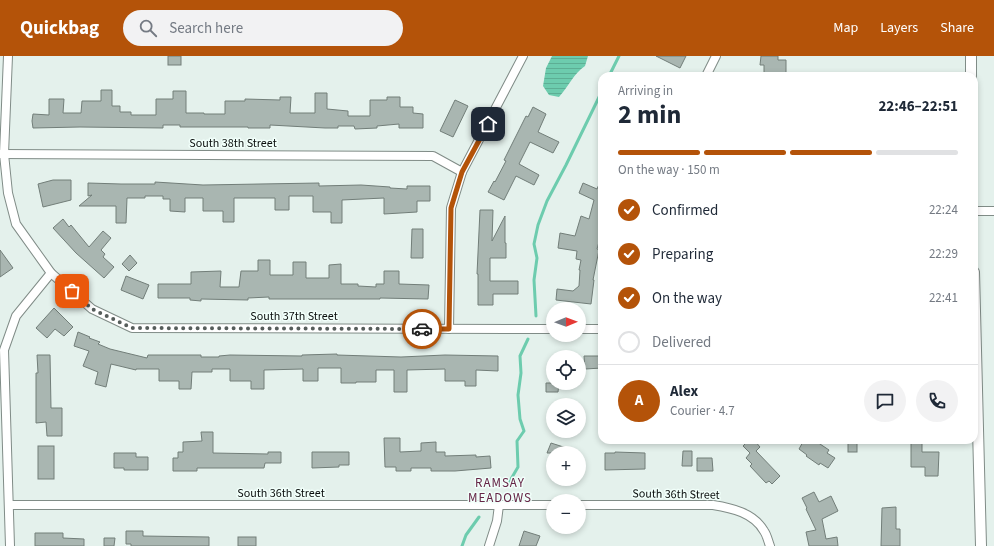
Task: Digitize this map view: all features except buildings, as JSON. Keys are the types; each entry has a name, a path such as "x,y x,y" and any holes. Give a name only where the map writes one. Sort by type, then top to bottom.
{"street":[{"name":"South 37th Street","path":"8,56 2,154 8,192 16,224 52,273 92,309 132,328 546,329"},
{"path":"449,329 451,208 462,172 523,56"},
{"path":"708,72 716,56"},
{"path":"970,56 971,72"},
{"name":"South 38th Street","path":"2,154 433,156 462,172"},
{"path":"978,212 994,211"},
{"path":"10,546 10,505 4,350 16,316 52,273"},
{"path":"586,329 598,329"},
{"path":"978,429 981,546"},
{"name":"South 36th Street","path":"10,505 546,505"},
{"path":"489,546 497,521 499,505"},
{"name":"South 36th Street","path":"586,505 713,505 733,508 750,517 764,531 770,546"}],"shaded area":[{"path":"552,56 588,56 585,66 574,76 559,97 549,95 543,86 546,68"}],"waterway":[{"path":"611,72 619,56"},
{"path":"536,316 534,280 537,258 534,244 538,225 547,201 598,99"},
{"path":"507,486 518,467 517,441 524,431 520,419 518,395 521,373 520,356 528,339"},
{"path":"462,546 466,535 479,517"}],"way so far":[{"path":"72,291 92,309 132,328 422,329"}],"district":[{"name":"RAMSAY MEADOWS","path":"500,490"}],"route":[{"path":"422,329 449,329 451,208 462,172 488,124"}]}
